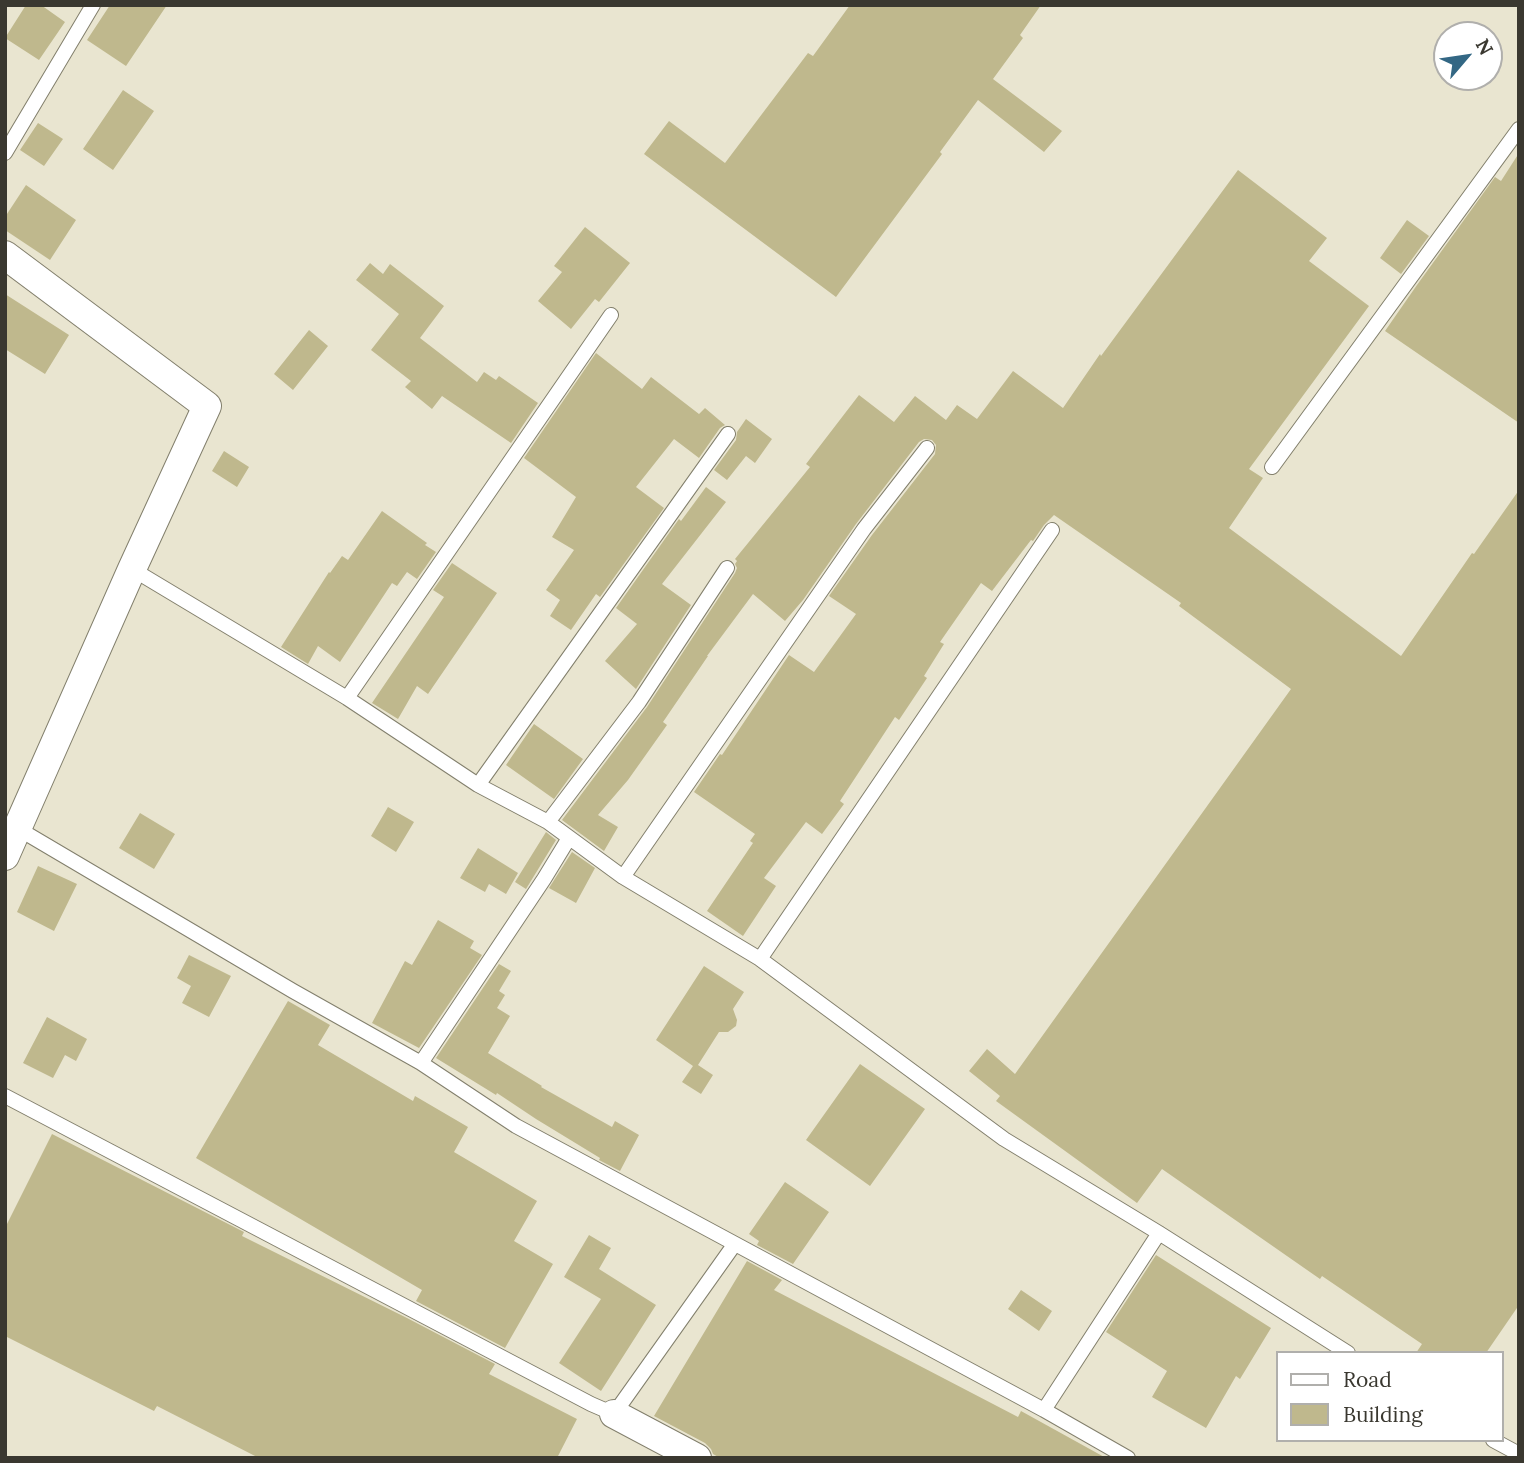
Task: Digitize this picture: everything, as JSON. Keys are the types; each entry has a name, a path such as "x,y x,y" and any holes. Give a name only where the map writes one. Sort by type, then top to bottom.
{"street":[{"path":"5,255 207,406 5,856"},
{"path":"614,1414 697,1458"}],"lane":[{"path":"5,153 93,5"},
{"path":"1272,467 1519,129"},
{"path":"347,698 611,315"},
{"path":"478,785 728,435"},
{"path":"623,877 863,529 927,448"},
{"path":"761,959 1052,530"},
{"path":"548,822 639,702 727,568"},
{"path":"132,569 347,698 478,785 548,822 623,877 761,959 1004,1139 1345,1351"},
{"path":"17,828 281,984 421,1063 516,1126 1044,1410 1128,1458"},
{"path":"421,1063 569,838"},
{"path":"5,1096 614,1414 734,1245"},
{"path":"1044,1410 1159,1233"},
{"path":"1497,1442 1519,1454"}],"building":[{"path":"26,5 41,5 65,22 39,60 5,38"},
{"path":"110,5 167,5 126,66 87,40"},
{"path":"850,5 1041,5 1020,35 1023,38 993,79 1062,131 1044,152 978,100 940,152 942,154 836,297 644,154 669,121 725,163 808,53 813,56"},
{"path":"123,90 154,111 113,170 83,149"},
{"path":"38,123 63,139 44,166 20,150"},
{"path":"1519,153 1519,423 1385,331 1495,177 1501,181"},
{"path":"1238,170 1327,238 1309,261 1369,306 1249,469 1263,478 1229,528 1401,656 1519,490 1519,1305 1487,1351 1417,1351 1422,1344 1322,1276 1320,1279 1162,1169 1137,1203 996,1101 1000,1096 969,1071 987,1049 1015,1074 1291,689 1179,606 1181,603 1054,515 992,591 981,583 940,642 944,644 924,676 927,678 899,720 895,717 840,801 844,804 822,834 806,822 764,878 776,886 743,936 707,911 753,843 750,841 755,834 694,792 789,655 814,672 856,614 829,596 935,454 936,445 932,440 924,439 919,442 785,621 753,594 663,722 667,725 628,780 598,815 618,827 604,851 562,820 647,707 735,573 735,559 810,467 806,464 859,395 894,422 915,396 946,420 957,405 977,419 1013,371 1063,408 1100,354 1101,356"},
{"path":"26,185 76,220 50,260 5,230 5,217"},
{"path":"1407,220 1429,236 1401,274 1380,258"},
{"path":"585,227 630,263 599,302 595,299 571,329 538,301 562,272 554,266"},
{"path":"370,263 383,274 390,264 444,306 420,338 477,382 484,372 496,380 499,376 538,403 511,443 442,396 432,409 405,387 411,381 371,350 399,314 356,280"},
{"path":"5,294 69,335 45,374 5,349"},
{"path":"309,330 328,346 293,390 274,374"},
{"path":"596,353 642,389 651,377 699,414 705,408 725,425 699,458 674,439 636,487 664,508 600,597 596,594 571,630 550,616 560,600 546,590 574,550 552,537 576,497 524,458"},
{"path":"746,419 772,439 755,463 746,456 727,480 714,470 736,440 737,432"},
{"path":"224,451 249,467 237,487 212,471"},
{"path":"706,487 726,502 662,584 691,605 636,689 605,661 637,624 616,608 679,519 681,521"},
{"path":"382,511 436,552 417,579 407,572 397,586 392,583 340,662 318,646 308,664 281,647 329,572 342,556 348,560"},
{"path":"452,563 497,593 428,694 417,686 398,719 372,703 444,597 433,590"},
{"path":"534,724 583,759 554,799 506,765"},
{"path":"388,807 414,822 396,852 371,836"},
{"path":"140,813 175,834 154,869 119,848"},
{"path":"546,832 556,840 526,889 515,882"},
{"path":"478,848 518,873 506,894 489,884 485,892 460,878"},
{"path":"572,852 595,868 576,903 549,888"},
{"path":"38,866 77,884 54,931 17,912"},
{"path":"438,920 474,941 470,948 482,955 419,1048 372,1023 405,961 412,965"},
{"path":"189,955 231,976 209,1017 182,1003 191,986 177,978"},
{"path":"499,964 511,971 499,991 505,995 497,1008 510,1016 488,1053 612,1127 615,1121 639,1135 620,1171 436,1058"},
{"path":"704,966 744,992 733,1009 736,1026 728,1032 719,1032 698,1065 713,1075 701,1094 682,1082 693,1066 656,1040"},
{"path":"288,1001 330,1025 318,1045 413,1101 415,1096 468,1127 454,1152 537,1201 514,1241 553,1264 505,1348 416,1301 422,1290 196,1158"},
{"path":"47,1017 87,1039 76,1061 65,1055 53,1078 23,1063"},
{"path":"860,1064 925,1109 870,1186 806,1140"},
{"path":"52,1134 244,1232 242,1236 495,1364 489,1374 577,1419 557,1458 259,1458 157,1406 154,1411 5,1336 5,1228"},
{"path":"785,1182 829,1212 793,1264 757,1245 759,1241 749,1234"},
{"path":"589,1235 611,1248 599,1269 656,1305 601,1391 559,1363 601,1299 564,1277"},
{"path":"1156,1255 1271,1328 1240,1379 1236,1376 1206,1428 1152,1397 1167,1371 1106,1332"},
{"path":"747,1261 782,1280 774,1290 1018,1417 1021,1411 1106,1458 720,1458 713,1454 705,1443 654,1416"},
{"path":"1021,1290 1052,1311 1039,1331 1008,1309"}]}
